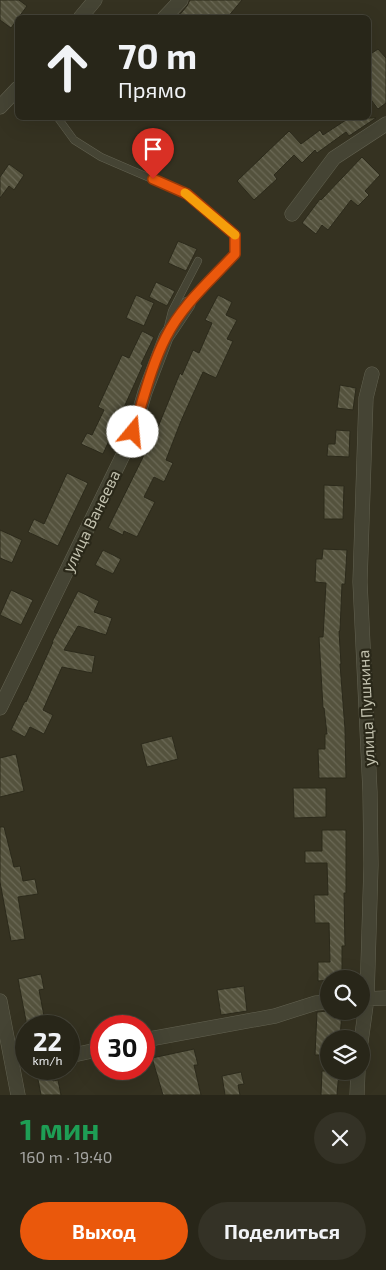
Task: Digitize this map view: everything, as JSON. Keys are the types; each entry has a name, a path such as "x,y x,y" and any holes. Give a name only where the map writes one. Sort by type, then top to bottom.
{"street":[{"path":"82,15 95,0"},
{"path":"167,15 181,0"},
{"path":"0,107 15,91"},
{"path":"292,214 334,158 386,124"},
{"name":"улица Ванеева","path":"0,708 124,453 166,337 188,304"},
{"name":"улица Пушкина","path":"366,970 370,908 370,792 360,582 366,398 372,374"},
{"path":"370,998 386,998"},
{"path":"0,1001 15,1050"},
{"path":"155,1038 275,1016 320,1003"},
{"path":"18,1095 19,1080"},
{"path":"357,1095 358,1080"}],"lane":[{"path":"59,120 74,140 101,157 187,194 235,235 235,254 188,304"},
{"path":"166,337 172,311 198,261"}],"building":[{"path":"0,0 19,0 27,6 20,15 15,15 15,22 11,28 0,20"},
{"path":"190,0 242,0 230,15 180,15"},
{"path":"378,49 386,58 386,103 378,109 371,100 371,54"},
{"path":"371,118 376,118 349,136 346,132 317,153 315,150 302,163 294,155 274,175 277,179 254,200 237,181 289,131 301,144 320,130 323,135 346,120 371,120"},
{"path":"362,157 380,175 365,191 369,195 358,206 351,200 328,230 322,225 316,234 302,223 320,199"},
{"path":"9,164 24,175 14,190 9,186 0,198 0,177"},
{"path":"178,241 197,249 186,271 168,263"},
{"path":"156,282 175,291 167,306 149,297"},
{"path":"136,295 154,303 144,326 126,318"},
{"path":"218,295 232,302 226,315 237,320 227,339 233,341 216,378 203,372 166,460 173,463 164,482 154,477 144,497 155,502 137,537 124,531 123,535 108,528 145,453 147,454 180,373 182,375 193,350 199,353 212,323 205,320"},
{"path":"142,331 154,337 103,454 81,444 87,433 92,435 104,410 98,407 122,355 129,358"},
{"path":"340,385 356,388 353,410 337,408"},
{"path":"336,430 350,431 349,457 327,456 328,444 335,444"},
{"path":"67,473 88,483 58,546 28,532 34,519 44,524"},
{"path":"324,485 344,486 343,519 324,519"},
{"path":"0,530 22,540 12,563 0,558"},
{"path":"323,549 347,550 345,584 342,584 339,631 346,778 319,778 318,749 325,749 325,734 327,734 323,708 319,637 323,637 326,583 315,582 316,559 322,559"},
{"path":"103,550 121,559 113,574 95,565"},
{"path":"11,590 33,600 21,625 0,615"},
{"path":"78,591 99,601 94,612 112,618 106,635 78,626 64,650 95,656 92,673 62,667 43,710 53,715 44,734 30,727 25,737 11,730"},
{"path":"172,736 178,759 147,767 141,744"},
{"path":"16,754 24,791 0,797 0,758"},
{"path":"293,788 326,788 326,817 294,818"},
{"path":"0,827 4,827 14,867 20,866 23,881 35,879 38,894 18,897 25,939 11,941 0,882"},
{"path":"322,830 346,830 345,946 342,946 342,970 320,970 320,981 318,981 318,962 330,962 329,923 315,923 314,895 328,895 327,863 305,863 305,851 322,851"},
{"path":"41,974 44,989 39,990 44,1015 25,1015 18,979"},
{"path":"244,986 247,1011 221,1015 217,990"},
{"path":"317,1012 320,1012 320,1020 341,1020 341,1030 320,1030 320,1055 315,1055"},
{"path":"194,1049 198,1065 194,1065 201,1095 163,1095 155,1068 155,1057"},
{"path":"241,1072 244,1084 238,1085 240,1095 225,1095 222,1076"},
{"path":"38,1080 58,1080 61,1095 41,1095"},
{"path":"322,1080 338,1080 337,1095 321,1095"}],"slow traffic":[{"path":"185,193 235,235"}],"route":[{"path":"133,432 145,392 166,337 188,304 235,254 235,235 187,194 153,179"}]}
